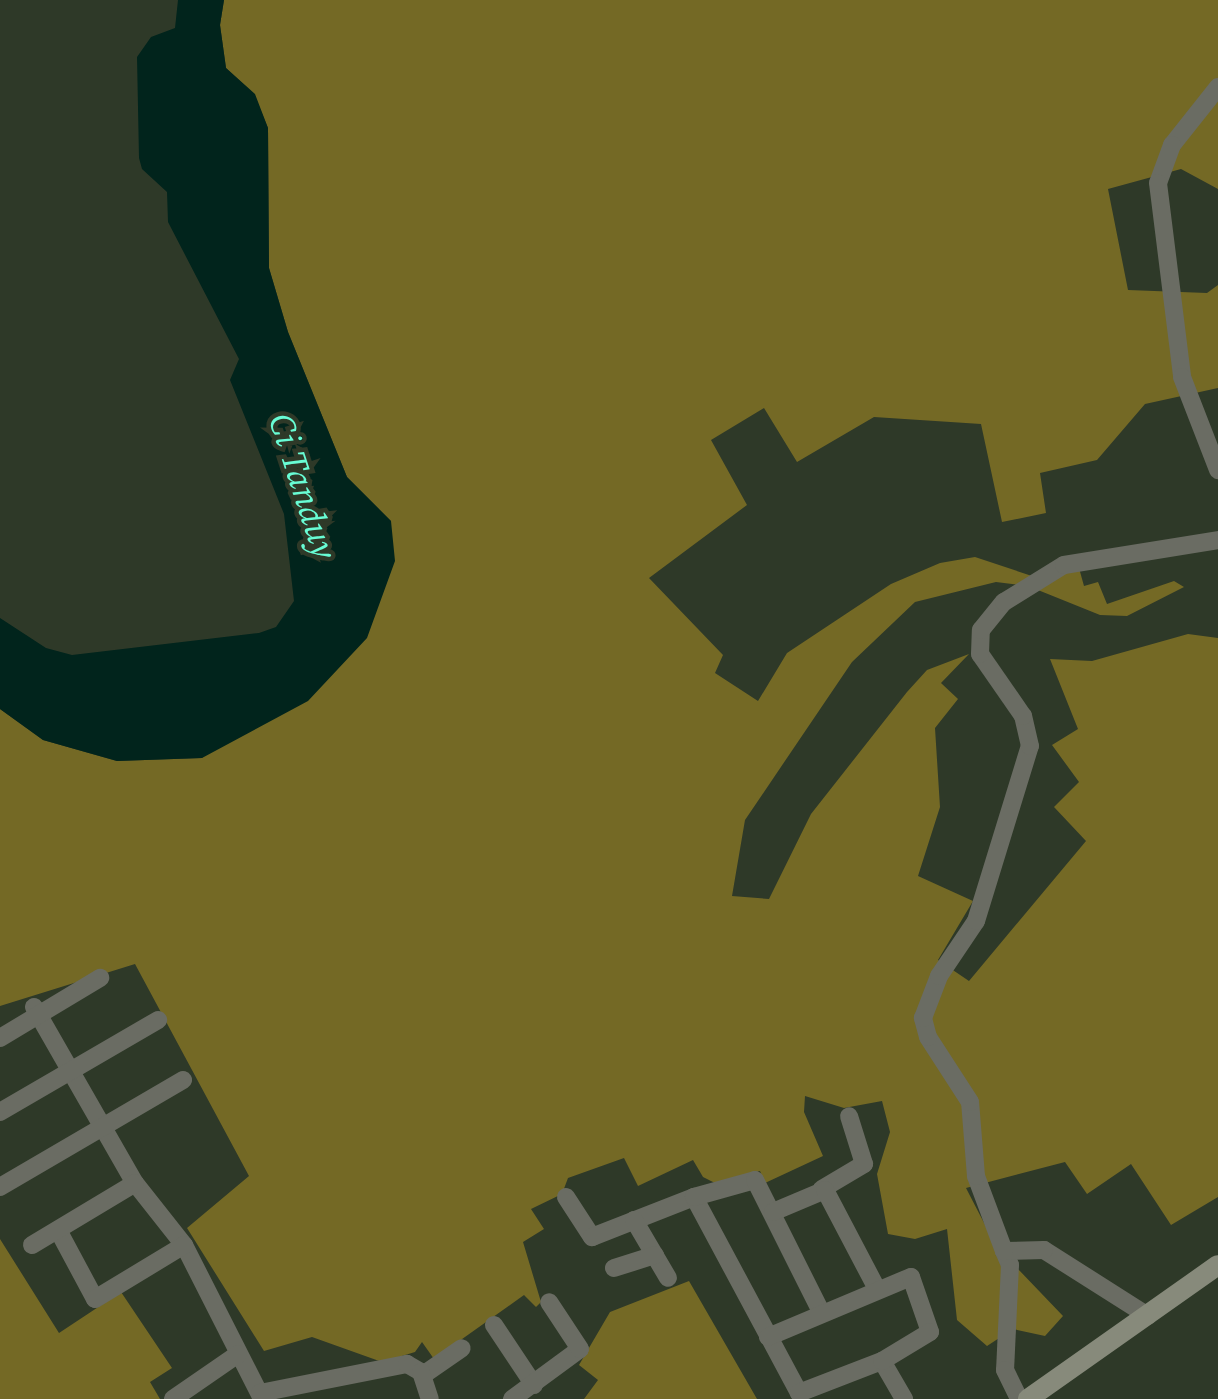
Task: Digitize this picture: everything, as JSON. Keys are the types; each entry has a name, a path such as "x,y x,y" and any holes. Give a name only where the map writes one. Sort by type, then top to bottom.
{"street":[{"path":"1218,87 1172,145 1158,183 1182,377 1218,470"},
{"path":"1019,1399 1005,1370 1010,1265 976,1176 970,1102 928,1037 923,1018 939,976 976,921 1030,746 1024,716 977,642 1004,602 1064,566 1218,540"},
{"path":"0,1038 37,1011 100,978"},
{"path":"37,1011 136,1183 184,1245 261,1396 407,1364 423,1375 430,1399"},
{"path":"0,1112 158,1020"},
{"path":"0,1187 183,1080"},
{"path":"773,1212 822,1190 864,1164 849,1116"},
{"path":"566,1197 588,1236 751,1178 773,1212 822,1312"},
{"path":"32,1245 136,1183"},
{"path":"822,1190 877,1289"},
{"path":"694,1197 768,1338 801,1394 882,1361 930,1331 912,1278 877,1289 768,1338"},
{"path":"634,1220 668,1278"},
{"path":"58,1230 94,1299 184,1245"},
{"path":"1004,1251 1044,1250 1148,1316"},
{"path":"614,1268 655,1256"},
{"path":"1028,1399 1218,1265"},
{"path":"512,1399 580,1349 549,1302"},
{"path":"494,1325 534,1385"},
{"path":"423,1375 462,1348"},
{"path":"173,1399 238,1354"},
{"path":"882,1361 904,1399"}],"shaded area":[{"path":"224,0 1218,0 1218,189 1181,169 1108,189 1128,290 1207,293 1218,285 1218,388 1145,404 1097,460 1040,473 1046,513 1002,522 981,424 874,417 797,462 764,408 711,440 747,505 649,578 723,655 715,673 758,701 787,653 891,584 940,563 975,557 1047,581 1079,568 1084,586 1098,582 1107,604 1174,581 1184,587 1127,616 1100,615 1028,586 996,582 915,602 852,662 745,820 732,896 769,899 811,814 907,692 927,670 969,654 941,683 958,699 935,728 940,807 918,876 973,901 938,960 969,981 1086,841 1054,807 1079,782 1052,745 1078,729 1050,659 1092,661 1188,634 1218,638 1218,1197 1171,1225 1131,1164 1087,1194 1065,1162 966,1188 996,1246 1063,1316 1045,1336 1013,1329 987,1346 957,1320 947,1229 915,1239 888,1234 877,1174 890,1132 882,1101 844,1108 805,1096 804,1112 823,1156 765,1183 760,1171 715,1183 703,1177 693,1160 638,1186 624,1158 568,1178 562,1194 531,1209 544,1229 523,1242 541,1302 536,1307 524,1295 434,1359 422,1342 415,1352 382,1362 312,1337 264,1351 187,1228 249,1176 135,964 0,1006 0,709 43,740 117,761 202,758 391,521 347,477 288,332 269,268 268,128 254,94 226,68 220,25"},
{"path":"0,1239 59,1333 121,1292 172,1368 150,1382 160,1399 0,1399"},
{"path":"689,1281 757,1399 584,1399 598,1380 579,1365 610,1312"}],"water":[{"name":"Ci Tanduy","path":"178,0 224,0 220,25 226,68 255,94 268,128 269,268 288,332 347,477 391,521 395,561 367,638 308,701 202,758 117,761 43,740 0,709 0,618 46,648 72,655 259,633 276,627 294,601 284,514 230,380 239,359 168,222 167,192 142,169 139,158 137,57 151,37 175,28"}]}
